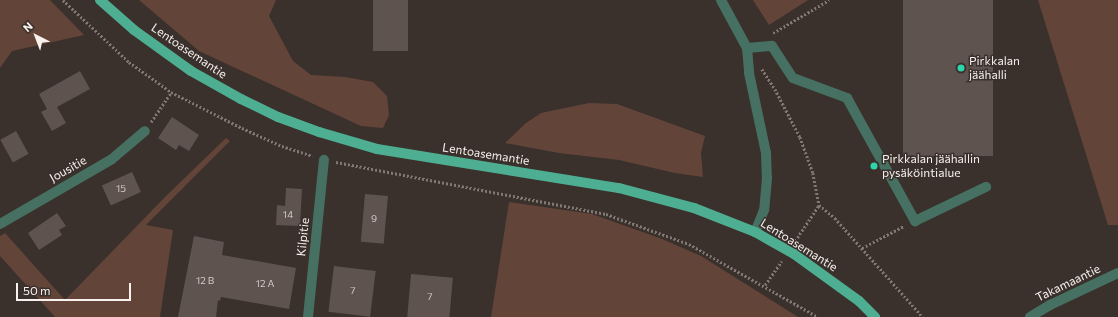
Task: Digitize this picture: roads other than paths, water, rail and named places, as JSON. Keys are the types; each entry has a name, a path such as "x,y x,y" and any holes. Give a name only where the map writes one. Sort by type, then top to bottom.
{"main road":[{"name":"Lentoasemantie","path":"100,0 134,30 191,71 241,99 318,132 363,146 639,192 694,208 755,232 813,268 858,301 875,317"}],"street":[{"path":"721,0 747,48 749,73 766,153 767,178 764,210 755,232"},
{"path":"747,48 772,46 793,78 847,98 915,221 986,187"},
{"name":"Jousitie","path":"0,224 112,159 145,131"},
{"name":"Kilpitie","path":"308,317 324,160"},
{"name":"Takamaantie","path":"1030,317 1050,305 1118,273"}],"place":[{"name":"Pirkkalan jäähalli","path":"961,68"},
{"name":"Pirkkalan jäähallin pysäköintialue","path":"874,166"}]}
